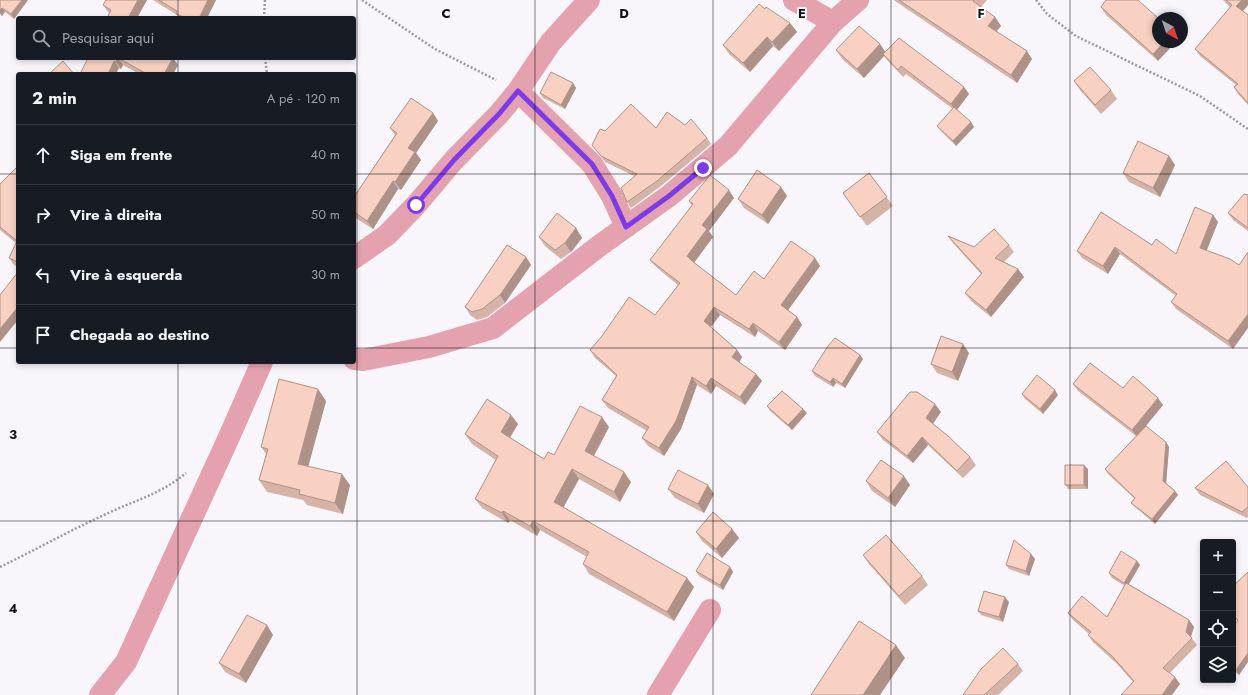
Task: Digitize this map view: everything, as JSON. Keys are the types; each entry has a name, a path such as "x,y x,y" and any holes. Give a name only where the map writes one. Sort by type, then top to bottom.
{"street":[{"path":"356,257 387,235 407,215 454,160 499,114 518,91 551,42 589,0"},
{"path":"794,0 833,22"},
{"path":"356,359 364,360 429,347 493,328 599,246 669,196 728,146 833,22 858,0"},
{"path":"518,91 592,164 612,196 626,227"},
{"path":"100,695 126,662 261,364"},
{"path":"658,695 710,610"}],"path":[{"path":"264,16 265,0"},
{"path":"362,0 435,49 518,91"},
{"path":"1036,0 1047,14 1076,36 1200,96 1248,129"},
{"path":"265,60 267,72"},
{"path":"0,567 105,514 155,494 176,481 188,471"}],"building":[{"path":"0,0 22,0 11,14 2,8 0,10"},
{"path":"106,0 138,0 129,16 108,16 111,10 103,5"},
{"path":"159,0 208,0 200,16 181,16 176,14 177,11"},
{"path":"899,0 974,0 973,1 995,17 988,26 1027,51 1011,75"},
{"path":"1106,0 1138,0 1152,13 1152,48 1158,48 1153,54 1101,7"},
{"path":"1226,0 1242,0 1236,6 1248,15 1248,103 1234,87 1238,84 1195,49 1232,5"},
{"path":"759,4 790,23 772,42 767,37 743,63 723,45"},
{"path":"859,26 880,44 857,69 836,50"},
{"path":"899,38 964,87 951,104 901,66 898,70 883,54"},
{"path":"87,60 117,60 116,62 114,61 109,72 81,72"},
{"path":"122,60 172,60 165,72 143,72"},
{"path":"63,61 72,72 51,72"},
{"path":"1090,67 1111,90 1095,105 1074,81"},
{"path":"551,72 573,83 561,105 540,93"},
{"path":"411,98 433,113 408,148 415,152 395,182 393,181 367,221 356,213 356,194 397,133 390,128"},
{"path":"631,104 656,128 667,112 685,125 691,119 707,138 657,181 627,202 621,188 637,174 601,156 592,145 600,129 605,131"},
{"path":"954,107 971,122 953,141 937,126"},
{"path":"1138,141 1169,156 1153,188 1123,173"},
{"path":"16,168 16,240 0,227 0,184"},
{"path":"757,170 781,187 762,215 738,199"},
{"path":"869,173 887,197 860,217 843,193"},
{"path":"710,175 729,190 702,225 707,229 687,256 692,261 736,295 754,271 764,279 791,241 815,258 781,305 797,317 779,342 753,323 749,329 714,307 704,321 737,350 732,357 756,374 740,397 711,378 706,386 692,377 676,421 659,448 642,438 649,427 602,400 617,375 590,350 602,336 629,297 655,315 680,283 650,260 693,204 689,201"},
{"path":"1244,194 1248,195 1248,228 1228,213"},
{"path":"1195,207 1213,215 1200,248 1230,259 1239,265 1248,252 1248,314 1228,341 1171,302 1177,294 1115,247 1103,266 1077,251 1101,212 1152,245 1156,239 1176,254"},
{"path":"557,213 576,228 565,243 555,250 539,237"},
{"path":"994,229 1009,245 995,258 1018,269 986,310 965,293 982,273 948,236 974,247"},
{"path":"16,243 16,261 9,258"},
{"path":"507,245 526,257 500,295 482,309 472,312 465,307"},
{"path":"16,275 16,309 0,329 0,295"},
{"path":"941,336 963,344 952,372 931,364"},
{"path":"835,338 860,355 842,384 833,378 830,382 812,371"},
{"path":"1090,363 1123,388 1133,376 1158,398 1132,430 1073,384"},
{"path":"1037,375 1055,390 1040,409 1022,394"},
{"path":"279,379 318,389 298,464 342,474 335,503 299,494 300,490 259,480 268,449 261,447"},
{"path":"782,391 803,409 788,425 767,406"},
{"path":"910,392 917,392 935,404 926,418 970,457 957,471 922,437 907,456 877,432"},
{"path":"487,399 511,415 501,432 544,459 548,452 554,455 580,406 602,417 585,451 624,472 614,492 572,469 554,502 687,578 667,612 583,564 589,552 533,521 530,526 503,511 502,513 475,499 498,456 465,434"},
{"path":"1146,426 1166,442 1163,481 1175,491 1152,519 1131,503 1135,498 1105,469"},
{"path":"881,460 904,476 888,498 866,481"},
{"path":"1226,461 1248,487 1248,507 1242,512 1195,488"},
{"path":"1065,465 1084,465 1084,485 1065,485"},
{"path":"678,470 708,485 698,504 668,489"},
{"path":"713,512 732,529 716,549 696,532"},
{"path":"886,535 922,576 899,596 863,555"},
{"path":"1014,540 1031,554 1026,571 1006,565"},
{"path":"1121,551 1137,561 1124,583 1109,573"},
{"path":"707,553 730,567 720,585 696,571"},
{"path":"1248,572 1248,653 1236,670 1236,623 1238,620 1236,618 1236,583"},
{"path":"1126,583 1189,620 1186,632 1192,638 1163,668 1175,677 1162,695 1121,695 1134,681 1112,656 1088,635 1091,632 1068,613 1082,596 1107,617"},
{"path":"984,591 1005,597 999,617 978,611"},
{"path":"247,615 267,625 239,674 219,663"},
{"path":"859,621 896,645 863,695 811,695"},
{"path":"1003,648 1018,664 984,695 963,695 981,669"}],"route":[{"path":"416,205 454,160 499,114 518,91 592,164 612,196 626,227 669,196 703,168"}]}
